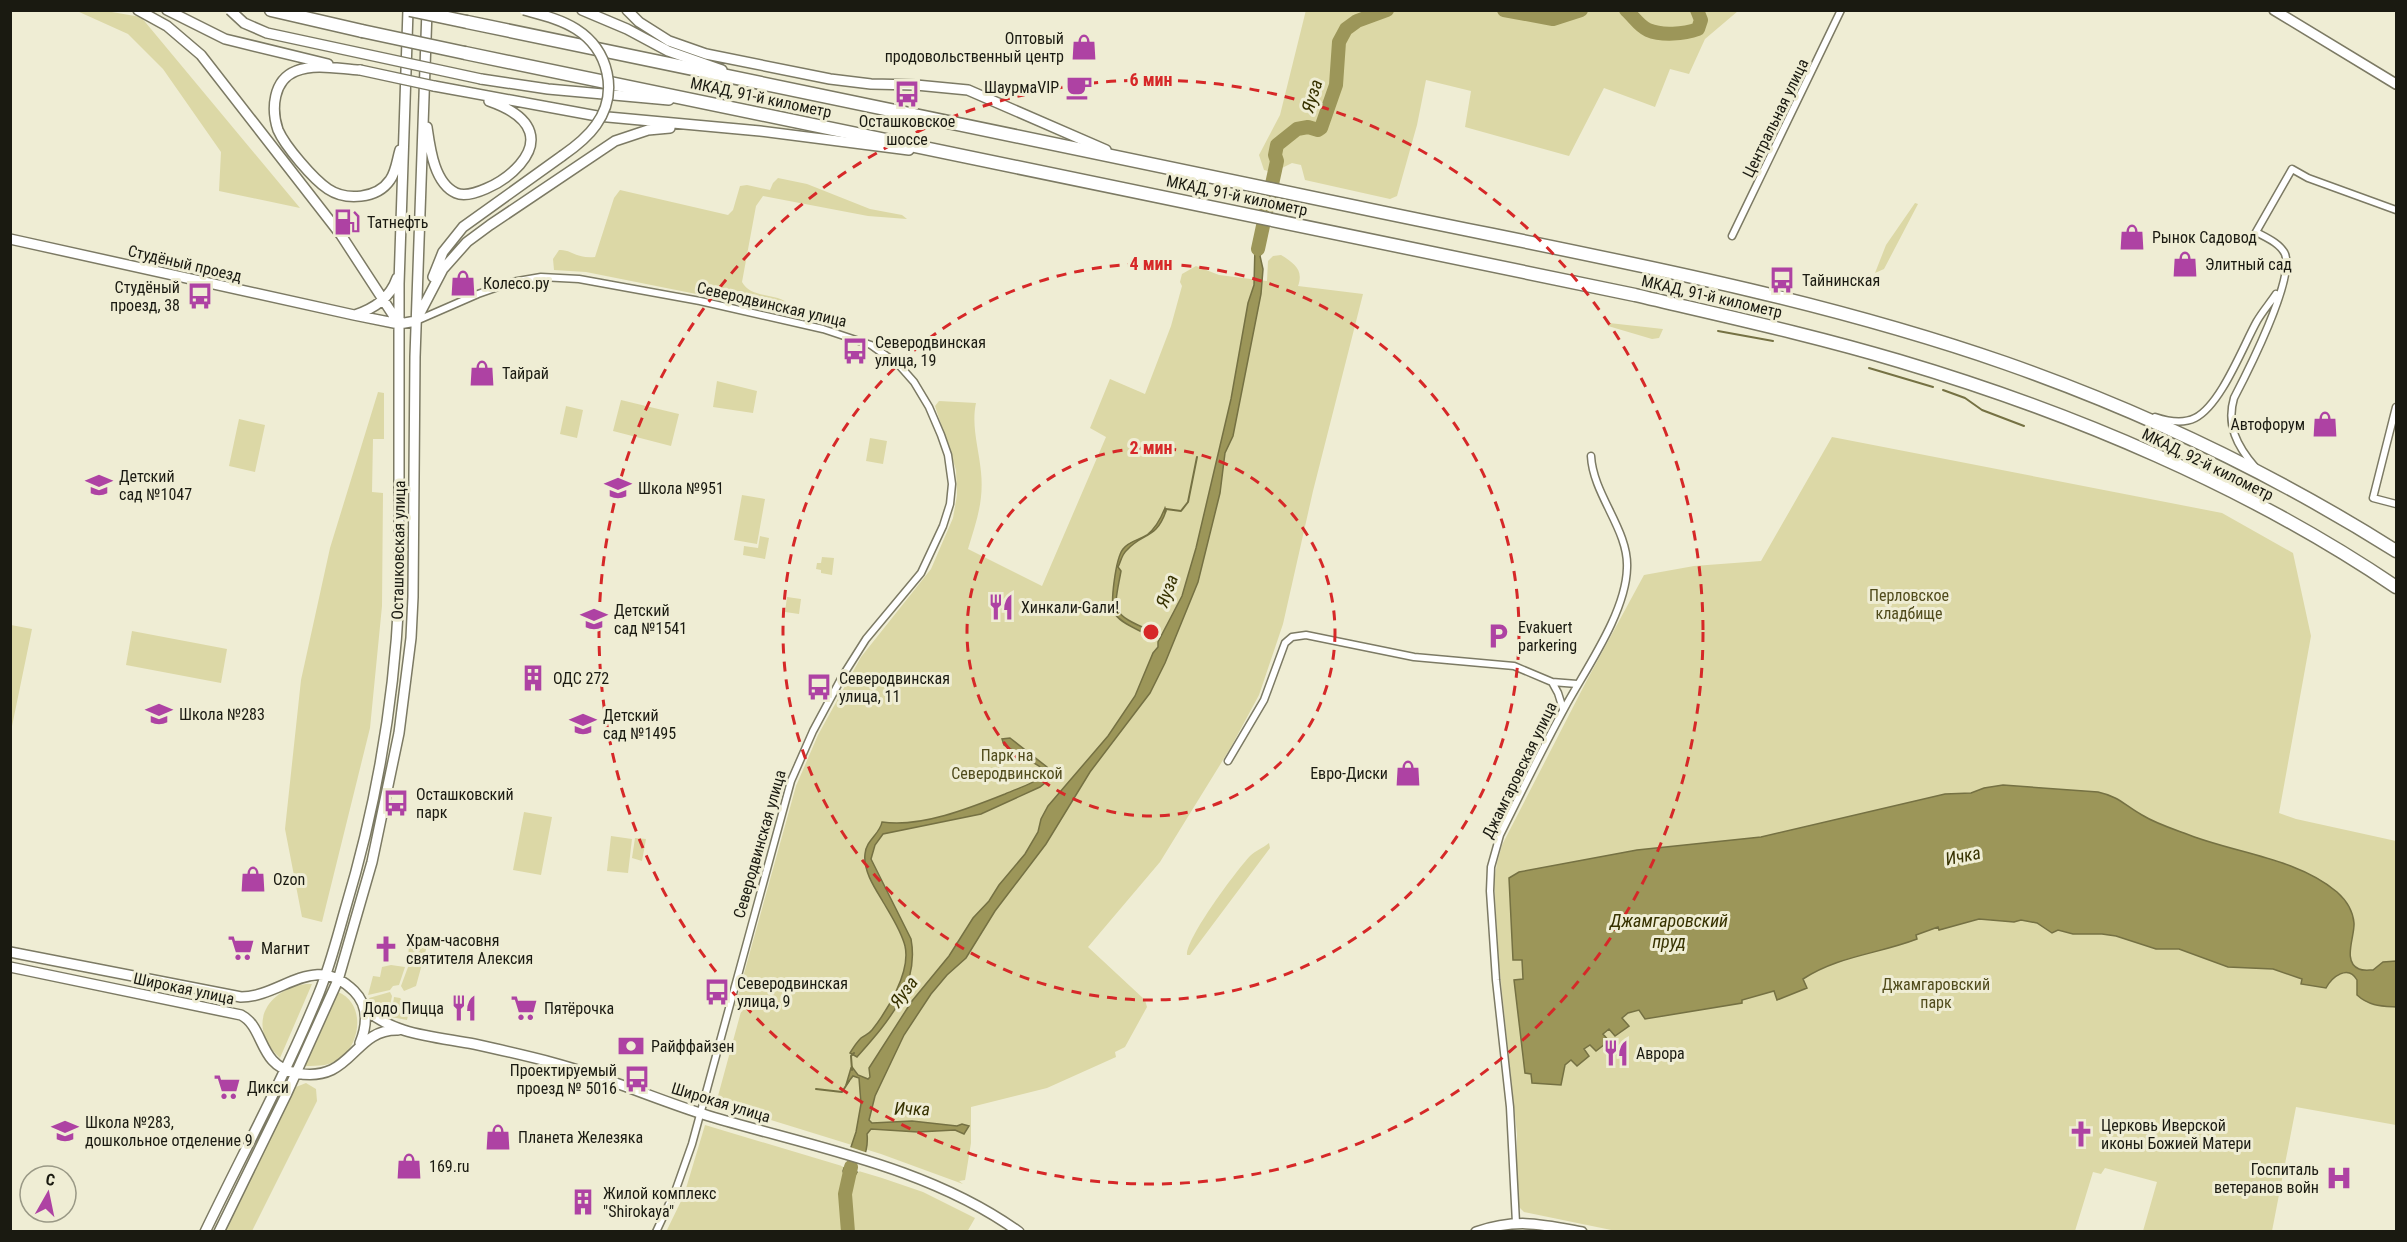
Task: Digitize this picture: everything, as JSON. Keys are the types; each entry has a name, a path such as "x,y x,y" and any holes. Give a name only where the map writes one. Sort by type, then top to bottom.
{"highway":[{"name":"МКАД, 91-й километр","path":"271,10 465,53 1635,295 1780,329 1899,361 1996,392"},
{"name":"МКАД, 91-й километр","path":"409,10 1642,266 1798,302 1908,332 2006,364"},
{"name":"МКАД, 92-й километр","path":"2006,364 2116,406 2212,449 2308,498 2397,551"},
{"name":"МКАД, 92-й километр","path":"1996,392 2105,433 2199,476 2294,525 2397,587"}],"main road":[{"path":"138,10 167,26 201,55 341,235 399,324"},
{"path":"167,10 215,34 246,45 478,96 597,116 760,131 977,158"},
{"path":"230,10 244,23 267,33 481,79 548,89 719,105"},
{"name":"Осташковская улица","path":"205,1232 325,976 369,822 392,692 399,597 399,270 409,10"},
{"name":"Осташковская улица","path":"219,1232 338,980 381,825 399,733 406,684 413,597 416,321 427,10"},
{"path":"416,321 443,252 463,227 579,144 598,124 609,97 607,71 595,45 586,36 562,21 524,10"},
{"path":"582,10 627,29 668,51 753,81"},
{"path":"627,10 639,22 669,41"},
{"path":"2274,10 2397,84"},
{"path":"627,29 706,54 830,79 968,90 1048,127 1125,158"},
{"path":"360,70 312,67 291,74 279,85 274,105 278,129 307,170 328,189 344,195 370,195 382,189 390,180 405,121"},
{"path":"424,104 435,166 448,188 457,194 467,195 479,193 491,187 519,167 528,156 531,145 531,134 526,122 514,112 478,96"},
{"path":"425,301 443,269 467,242 593,154 632,133 666,128 700,127"},
{"name":"Студёный проезд","path":"10,239 399,324"},
{"path":"354,315 384,300 399,270"},
{"name":"Северодвинская улица","path":"399,324 416,321"},
{"name":"Широкая улица","path":"10,952 241,998 262,994 301,977 325,976 347,984 373,1016 404,1030 529,1056 577,1069 701,1113 831,1150 947,1191 1003,1220 1019,1232"},
{"name":"Широкая улица","path":"10,966 246,1017 271,1060 283,1069"},
{"path":"354,1053 364,1031 364,1007"},
{"path":"283,1069 309,1074 338,1068 367,1039 378,1032 404,1030"},
{"path":"1476,1232 1500,1224 1516,1222 1582,1232"}],"street":[{"name":"Центральная улица","path":"1732,236 1840,10"},
{"path":"2261,475 2241,448 2230,421 2230,410 2234,398 2269,326 2285,272 2285,255 2276,244 2256,232 2292,169 2308,178 2397,210"},
{"name":"Северодвинская улица","path":"416,321 512,282 541,278 579,279 700,301 823,329 871,345 899,365 914,382 929,407 941,435 948,455 952,484 950,504 943,526 921,573 866,639 842,677 813,731 791,781 701,1113"},
{"path":"2116,406 2165,420 2181,422 2195,418 2214,400 2258,319 2280,289"},
{"path":"2397,407 2373,498 2397,504"},
{"name":"Джамгаровская улица","path":"1516,1222 1510,1107 1492,929 1490,872 1500,835 1563,710 1617,611 1627,568 1625,550 1598,487 1591,456"},
{"path":"1228,761 1264,700 1285,643 1292,637 1306,635 1414,657 1514,666 1552,682 1577,684"},
{"path":"1552,682 1563,710"},
{"path":"111,987 117,986 120,982 114,973"},
{"path":"656,1232 676,1189 701,1113"}],"green space":[{"path":"1306,10 1738,11 1705,39 1689,74 1670,69 1655,107 1604,88 1569,156 1465,127 1471,91 1426,80 1417,125 1397,196 1390,199 1305,180 1301,165 1292,163 1282,168 1281,174 1264,170 1259,155 1280,115"},
{"path":"77,11 106,11 141,17 300,208 219,191 221,152 163,69 128,34"},
{"path":"778,178 807,184 870,209 902,215 907,219 868,216 763,196 756,206 742,282 753,292 788,303 792,309 786,312 586,272 554,270 553,259 559,250 583,257 595,257 614,198 620,190 728,215 733,210 740,186 747,185 770,190"},
{"path":"1915,203 1918,204 1884,269 1875,273 1886,245"},
{"name":"Парк на Северодвинской","path":"1281,255 1299,271 1298,286 1363,294 1313,491 1283,624 1259,695 1231,747 1160,862 1088,947 1145,1000 1147,1007 1125,1047 1115,1052 1116,1057 1047,1088 971,1107 971,1143 965,1180 959,1181 963,1184 881,1154 719,1104 718,1096 742,1008 735,1006 796,786 818,735 861,657 931,569 953,518 957,495 956,470 935,406 939,401 976,403 975,429 981,472 981,493 979,512 968,549 1042,586 1106,437 1090,428 1110,379 1145,394 1171,326 1182,286 1180,282 1182,274 1196,266 1219,275 1267,281 1268,261 1273,256"},
{"path":"1609,323 1663,329 1659,338 1652,339 1608,326"},
{"path":"717,381 757,391 753,413 713,407"},
{"path":"378,392 384,393 384,439 373,439 372,492 383,493 382,606 370,728 322,922 302,917 285,829 301,680 330,548"},
{"path":"621,400 679,414 671,446 613,431"},
{"path":"566,406 583,410 577,438 560,434"},
{"path":"239,419 265,425 255,472 229,466"},
{"name":"Джамгаровский парк","path":"1832,437 2222,513 2293,553 2311,636 2279,813 2296,819 2396,841 2396,1125 2296,1107 2272,1231 2143,1231 2157,1182 2105,1168 2101,1174 2093,1172 2075,1231 1621,1232 1524,1212 1519,1207 1517,1134 1499,964 1494,881 1502,845 1644,575 1694,566 1761,561"},
{"path":"870,438 887,441 883,464 866,461"},
{"path":"742,495 765,499 757,544 734,540"},
{"path":"760,536 769,538 765,559 743,555 744,546 758,548"},
{"path":"822,557 834,558 832,575 821,573 821,570 816,569"},
{"path":"787,597 801,599 799,614 785,612"},
{"path":"10,625 32,629 11,731"},
{"path":"132,631 227,649 221,683 126,665"},
{"path":"524,812 552,817 541,875 513,870"},
{"path":"611,836 632,839 628,873 607,871"},
{"path":"635,838 646,839 642,861 632,858"},
{"path":"1269,843 1270,848 1190,955 1187,955 1194,934 1234,875 1250,856"},
{"path":"424,939 428,942 416,986 404,991 401,986 408,967 409,940"},
{"path":"391,965 405,967 399,985 393,986 390,990 368,995 373,976 380,977 382,967"},
{"path":"312,984 280,1058 264,1034 262,1023 265,1012 280,994"},
{"path":"338,992 347,997 356,1013 357,1023 353,1042 342,1057 334,1062 320,1066 305,1066"},
{"path":"390,992 392,996 388,1016 378,1013 369,998"},
{"path":"394,997 400,998 410,1007 407,1020 391,1017"},
{"path":"306,1083 316,1089 317,1101 252,1231 225,1232 291,1095 296,1087"},
{"path":"705,1125 923,1192 975,1218 967,1232 666,1232 684,1195"}],"water":[{"path":"1259,232 1267,234 1260,256 1263,269 1261,294 1233,436 1225,453 1220,493 1198,582 1165,663 1150,693 1090,772 1046,844 995,911 966,958 931,994 904,1035 875,1096 869,1120 872,1123 912,1121 969,1126 964,1134 955,1130 918,1132 871,1129 867,1134 867,1147 863,1161 856,1174 847,1183 843,1171 856,1132 861,1104 859,1078 853,1076 846,1085 851,1068 858,1075 868,1079 870,1077 869,1068 912,1001 949,956 973,918 1025,854 1038,832 1041,819 1048,806 1108,736 1135,696 1153,653 1158,647 1158,642 1182,596 1196,548 1231,399 1248,303 1254,285 1255,246"},
{"path":"1165,508 1166,511 1158,527 1145,536 1158,523"},
{"path":"1143,537 1125,552 1118,567 1121,571 1116,602 1121,614 1149,630 1146,634 1125,623 1113,609 1114,582 1120,554 1128,544"},
{"path":"1010,738 1047,767 1051,778 1040,787 981,814 883,834 875,845 871,859 911,939 912,956 906,989 898,1004 857,1057 850,1053 861,1038 872,1030 891,1002 901,979 906,956 901,934 867,872 866,849 882,822 912,822 945,816 1005,794 1043,776 1044,772 1039,766 1004,745 1002,739"},
{"name":"Джамгаровский пруд","path":"2003,785 2105,794 2163,825 2203,840 2283,863 2321,880 2340,895 2351,910 2354,928 2350,955 2354,966 2361,970 2373,970 2383,962 2396,961 2396,1007 2375,1005 2362,999 2357,995 2357,980 2349,973 2336,976 2326,988 2301,984 2302,979 2273,969 2228,967 2179,949 2156,949 2116,936 2073,934 2058,930 2052,933 2037,923 2021,920 2014,922 1979,919 1939,930 1938,927 1916,935 1917,939 1830,965 1803,979 1807,988 1777,1000 1774,991 1742,1000 1742,1003 1645,1019 1639,1010 1628,1013 1622,1018 1629,1026 1615,1036 1609,1029 1603,1034 1609,1041 1596,1051 1590,1045 1584,1049 1589,1056 1577,1066 1571,1060 1565,1065 1561,1085 1532,1083 1531,1074 1525,1073 1514,980 1523,979 1522,960 1513,960 1509,878 1519,872 1637,850 1761,837 1945,794 1971,793"}],"pier":[{"path":"847,1146 868,1153 859,1172 841,1166"}],"waterway":[{"name":"Яуза","path":"1258,249 1277,161 1275,155 1277,145 1297,129 1308,127 1318,130 1321,128 1336,85 1339,42 1346,29 1357,21 1387,10"},
{"name":"Яуза","path":"1504,10 1553,19 1581,10"},
{"name":"Яуза","path":"1626,10 1645,28 1666,34 1698,29 1701,20 1697,10"},
{"path":"1718,331 1773,341"},
{"path":"1869,368 1933,387"},
{"path":"1943,390 1965,398 1982,410 2024,426"},
{"path":"1165,512 1166,509 1181,511 1188,502 1197,457"},
{"path":"852,1070 851,1056 854,1053"},
{"path":"816,1089 842,1092 849,1081"},
{"name":"Яуза","path":"848,1232 845,1194 851,1167"}],"place":[{"name":"Оптовый продовольственный центр","path":"1084,47"},
{"name":"ШаурмаVIP","path":"1079,87"},
{"name":"Осташковское шоссе","path":"907,94"},
{"name":"Татнефть","path":"347,222"},
{"name":"Рынок Садовод","path":"2132,237"},
{"name":"Элитный сад","path":"2185,264"},
{"name":"Тайнинская","path":"1782,280"},
{"name":"Колесо.ру","path":"463,283"},
{"name":"Студёный проезд, 38","path":"200,296"},
{"name":"Северодвинская улица, 19","path":"855,351"},
{"name":"Тайрай","path":"482,373"},
{"name":"Автофорум","path":"2325,424"},
{"name":"Детский сад №1047","path":"99,485"},
{"name":"Школа №951","path":"618,488"},
{"name":"Хинкали-Gали!","path":"1001,607"},
{"name":"Детский сад №1541","path":"594,619"},
{"name":"Evakuert parkering","path":"1498,636"},
{"name":"ОДС 272","path":"533,678"},
{"name":"Северодвинская улица, 11","path":"819,687"},
{"name":"Школа №283","path":"159,714"},
{"name":"Детский сад №1495","path":"583,724"},
{"name":"Евро-Диски","path":"1408,773"},
{"name":"Осташковский парк","path":"396,803"},
{"name":"Ozon","path":"253,879"},
{"name":"Магнит","path":"241,948"},
{"name":"Храм-часовня святителя Алексия","path":"386,949"},
{"name":"Северодвинская улица, 9","path":"717,992"},
{"name":"Додо Пицца","path":"464,1008"},
{"name":"Пятёрочка","path":"524,1008"},
{"name":"Райффайзен","path":"631,1046"},
{"name":"Аврора","path":"1616,1053"},
{"name":"Проектируемый проезд № 5016","path":"637,1079"},
{"name":"Дикси","path":"227,1087"},
{"name":"Школа №283, дошкольное отделение 9","path":"65,1131"},
{"name":"Церковь Иверской иконы Божией Матери","path":"2081,1134"},
{"name":"Планета Железяка","path":"498,1137"},
{"name":"169.ru","path":"409,1166"},
{"name":"Госпиталь ветеранов войн","path":"2339,1178"},
{"name":"Жилой комплекс \"Shirokaya\"","path":"583,1202"}],"park label":[{"name":"Перловское кладбище","path":"1909,604"}],"water label":[{"name":"Ичка","path":"1963,856"},
{"name":"Ичка","path":"912,1109"}]}
